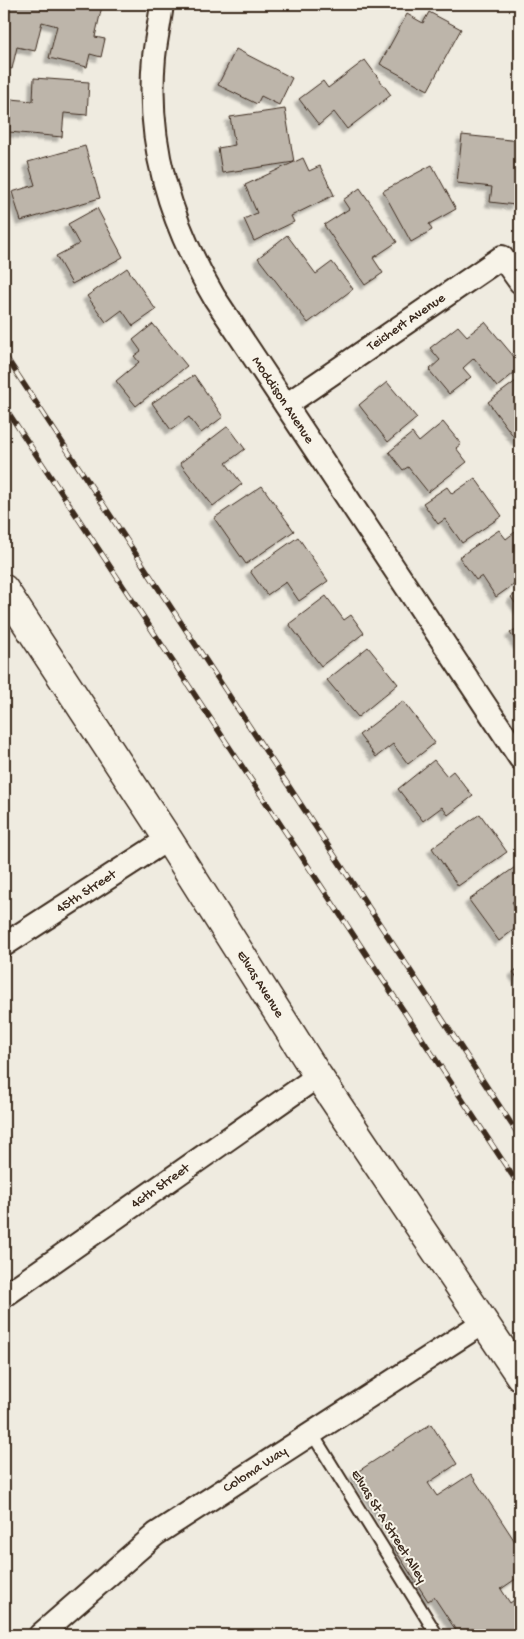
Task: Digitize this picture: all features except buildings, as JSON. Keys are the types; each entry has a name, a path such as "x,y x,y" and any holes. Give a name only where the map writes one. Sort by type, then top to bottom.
{"street":[{"name":"Moddison Avenue","path":"162,4 154,57 155,133 161,172 178,227 194,262 214,296 520,758"},
{"name":"Teichert Avenue","path":"286,405 502,257 520,282"},
{"name":"Elvas Avenue","path":"4,589 168,839 318,1076 520,1376"},
{"name":"45th Street","path":"4,945 168,839"},
{"name":"46th Street","path":"4,1296 318,1076"},
{"name":"Coloma Way","path":"40,1635 156,1534 313,1435 484,1322"}],"lane":[{"name":"Elvas St A Street Alley","path":"313,1435 437,1635"}],"railway":[{"path":"4,354 520,1137"},
{"path":"4,406 520,1187"}]}
